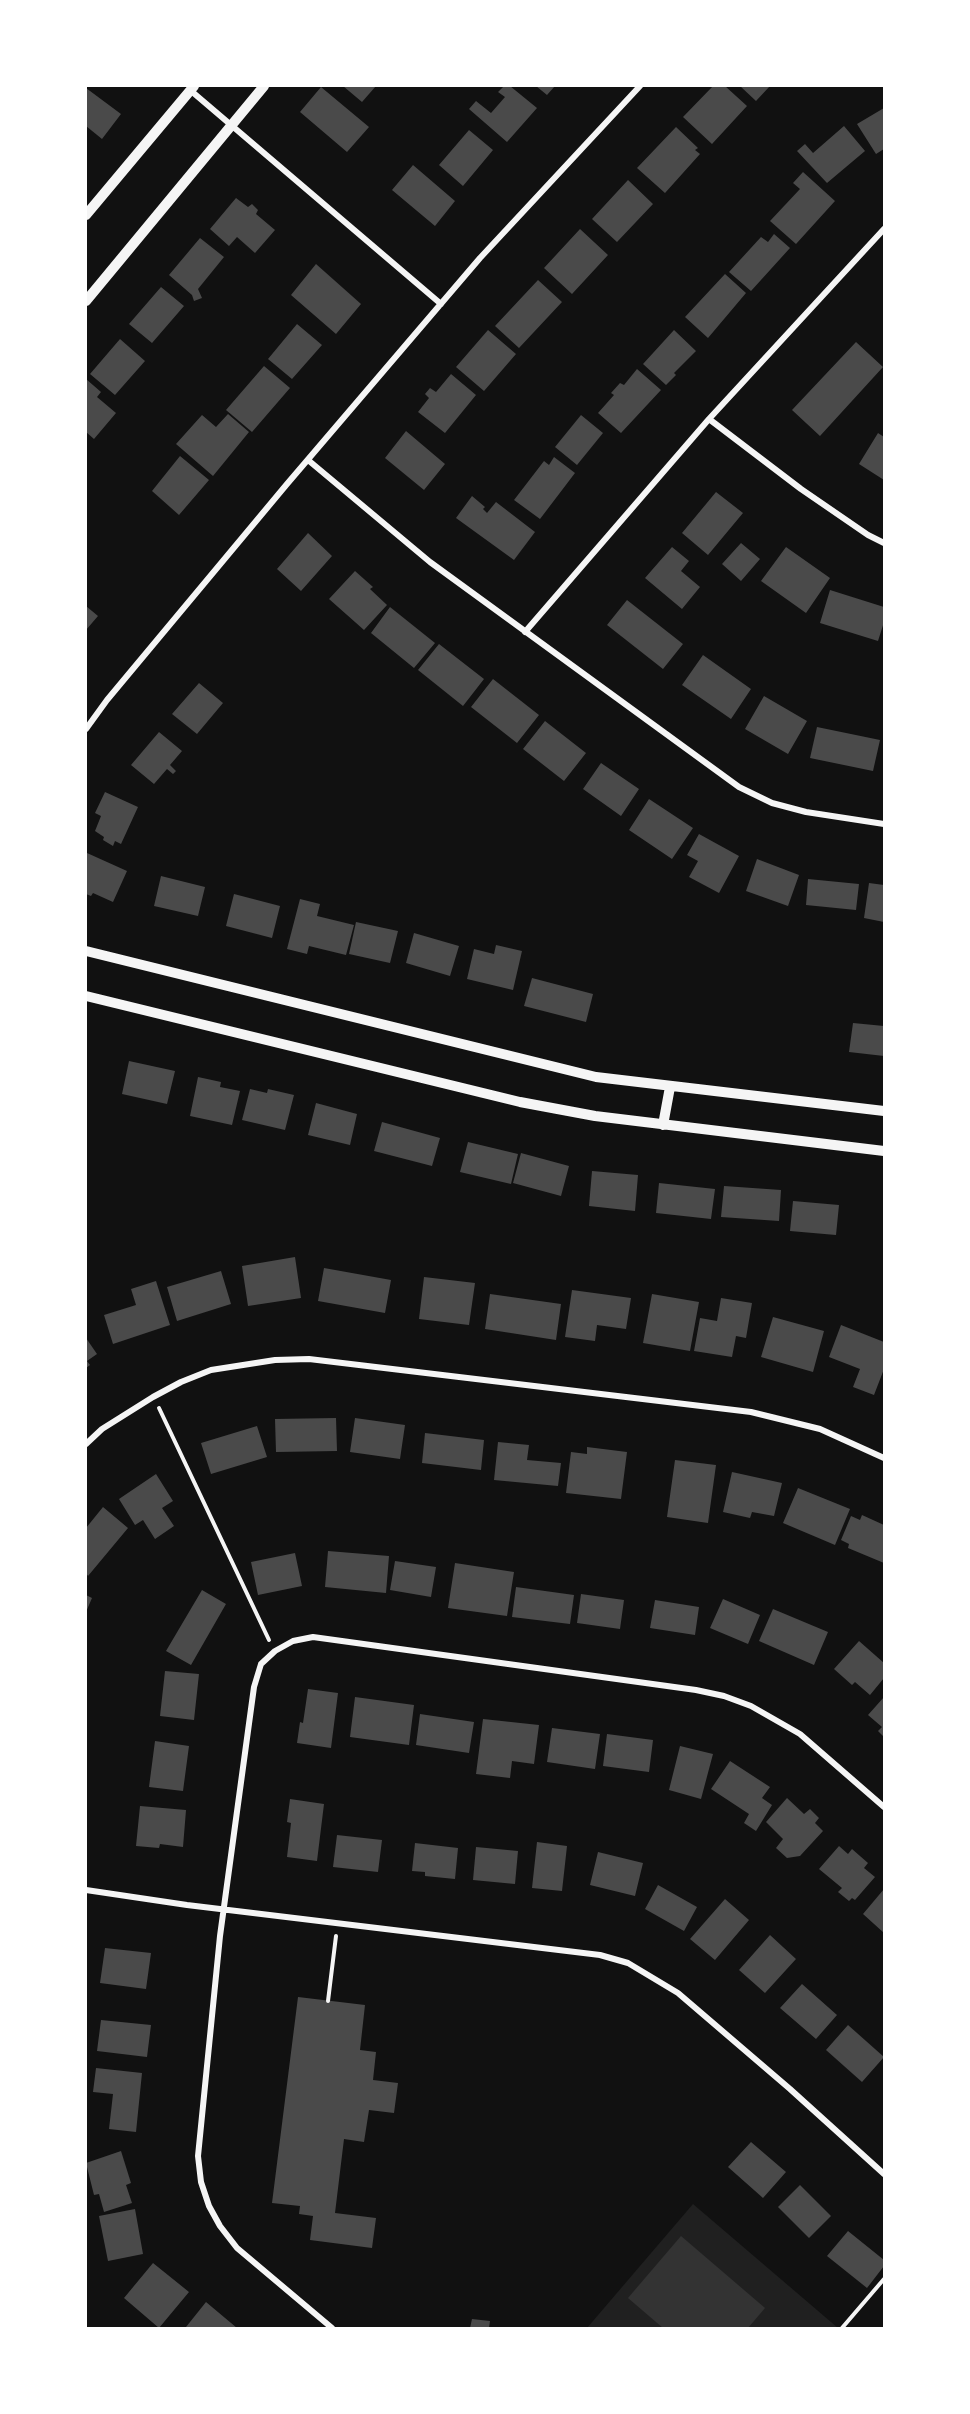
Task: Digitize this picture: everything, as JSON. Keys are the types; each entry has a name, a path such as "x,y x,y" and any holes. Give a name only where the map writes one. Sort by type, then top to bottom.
{"street":[{"path":"86,301 264,86"},
{"path":"86,729 107,699 480,258 640,86"},
{"path":"86,215 192,88 231,125 441,304"},
{"path":"525,632 709,419 885,229"},
{"path":"709,419 801,489 868,535 885,543"},
{"path":"308,460 430,562 739,787 772,803 806,812 885,824"},
{"path":"86,951 596,1077 885,1111"},
{"path":"86,996 520,1102 595,1116 885,1151"},
{"path":"663,1125 670,1087"},
{"path":"86,1444 102,1429 181,1382 211,1370 244,1363 275,1360 344,1362 588,1394 751,1412 820,1429 885,1458"},
{"path":"332,2328 237,2248 220,2226 209,2206 201,2182 198,2156 224,1909 254,1687 261,1664 275,1651 293,1641 313,1637 696,1690 724,1696 751,1706 800,1734 885,1807"},
{"path":"86,1890 600,1955 628,1963 678,1993 885,2174"}],"path":[{"path":"153,1397 275,1651"},
{"path":"328,2001 337,1923"},
{"path":"842,2328 885,2279"}],"shaded area":[{"path":"693,2204 838,2328 587,2328"},
{"path":"681,2236 765,2308 748,2328 663,2328 628,2298"}],"building":[{"path":"343,86 376,86 362,102"},
{"path":"504,86 510,86 537,108 507,142 469,109 476,101 491,113 505,97 498,92"},
{"path":"536,86 555,86 547,95"},
{"path":"713,86 725,86 747,106 712,144 683,117"},
{"path":"740,86 770,86 756,101"},
{"path":"321,87 369,127 347,152 300,112"},
{"path":"86,88 121,114 102,139 86,126"},
{"path":"884,108 884,149 876,154 857,124"},
{"path":"844,126 865,151 827,183 797,151 805,144 813,153"},
{"path":"676,127 698,148 695,150 700,154 665,193 637,168"},
{"path":"469,130 493,150 463,186 439,165"},
{"path":"413,165 455,201 435,226 392,190"},
{"path":"803,172 835,201 796,244 770,221 800,189 793,183"},
{"path":"628,180 653,204 617,242 592,219"},
{"path":"236,198 248,207 252,204 258,210 256,214 275,230 255,253 237,237 229,246 210,229"},
{"path":"580,229 608,255 572,294 544,268"},
{"path":"774,234 790,248 751,291 729,272 761,237 768,242"},
{"path":"200,238 224,257 198,289 202,298 194,301 192,295 169,275"},
{"path":"316,264 361,304 336,334 291,295"},
{"path":"725,274 746,293 708,338 685,317"},
{"path":"538,280 562,302 519,348 495,326"},
{"path":"161,287 184,306 152,343 129,324"},
{"path":"297,324 322,345 292,379 268,359"},
{"path":"488,330 516,354 484,391 456,367"},
{"path":"674,330 696,351 674,373 676,375 666,385 643,364"},
{"path":"120,339 145,361 115,395 90,374"},
{"path":"856,342 883,367 820,436 792,410"},
{"path":"264,366 290,388 252,432 226,410"},
{"path":"637,369 661,390 621,433 598,413 614,395 611,393 620,383 624,385"},
{"path":"451,374 476,395 445,433 418,412 429,398 425,394 430,388 436,392"},
{"path":"86,379 101,392 97,397 116,413 94,439 86,432"},
{"path":"228,414 249,432 213,476 176,444 202,415 216,427"},
{"path":"581,415 603,433 577,465 555,447"},
{"path":"406,431 445,464 424,490 385,458"},
{"path":"878,433 884,437 884,480 859,464"},
{"path":"180,456 209,480 179,515 152,491"},
{"path":"554,457 575,473 540,519 514,500 544,461 549,465"},
{"path":"716,492 743,513 708,555 682,533"},
{"path":"472,496 485,507 483,509 487,513 496,502 535,532 514,560 456,518"},
{"path":"308,533 332,556 301,591 277,569"},
{"path":"741,543 760,559 741,581 722,564"},
{"path":"672,547 689,561 681,571 700,587 682,609 645,578"},
{"path":"786,547 830,578 806,613 761,581"},
{"path":"355,571 373,587 370,589 387,605 364,630 329,599"},
{"path":"830,590 884,607 884,622 878,641 820,623"},
{"path":"627,600 683,644 663,669 607,625"},
{"path":"86,606 98,616 86,630"},
{"path":"390,607 435,643 414,668 371,633"},
{"path":"439,644 484,679 463,706 418,670"},
{"path":"703,655 751,689 731,719 682,685"},
{"path":"493,679 539,715 517,743 471,707"},
{"path":"199,683 223,703 197,734 172,714"},
{"path":"764,696 807,721 788,754 745,729"},
{"path":"545,721 586,753 564,781 523,749"},
{"path":"817,727 880,740 873,771 810,758"},
{"path":"159,732 182,751 170,765 176,771 173,774 167,769 154,784 131,765"},
{"path":"601,763 639,789 621,816 583,789"},
{"path":"105,792 138,807 121,844 115,841 113,846 95,831 101,816 95,813"},
{"path":"649,799 693,828 672,859 629,830"},
{"path":"699,834 739,856 719,893 689,877 698,861 687,855"},
{"path":"87,853 127,871 113,902 93,893 91,896 86,894"},
{"path":"757,859 799,875 788,906 746,891"},
{"path":"161,876 205,887 198,916 154,906"},
{"path":"808,879 859,884 856,910 806,905"},
{"path":"869,883 884,885 884,922 864,918"},
{"path":"234,894 280,906 272,938 226,926"},
{"path":"300,899 320,904 317,916 354,925 346,955 309,946 307,954 287,949"},
{"path":"356,922 398,931 390,963 349,954"},
{"path":"414,933 459,946 450,976 406,963"},
{"path":"496,945 522,951 513,990 467,979 474,949 494,954"},
{"path":"532,978 593,994 586,1022 524,1006"},
{"path":"853,1023 884,1026 884,1056 849,1052"},
{"path":"129,1061 175,1071 167,1104 122,1094"},
{"path":"198,1077 221,1082 220,1087 240,1091 232,1125 190,1116"},
{"path":"250,1089 267,1093 268,1089 294,1095 285,1130 242,1120"},
{"path":"316,1103 357,1114 350,1145 308,1135"},
{"path":"382,1122 440,1138 432,1166 374,1151"},
{"path":"468,1142 518,1154 511,1184 460,1172"},
{"path":"521,1153 569,1166 561,1196 513,1183"},
{"path":"592,1171 638,1175 635,1211 589,1206"},
{"path":"659,1183 715,1189 711,1219 656,1213"},
{"path":"724,1186 781,1190 779,1221 721,1217"},
{"path":"793,1201 839,1205 836,1235 790,1231"},
{"path":"295,1257 301,1298 248,1306 242,1266"},
{"path":"324,1268 391,1280 385,1313 318,1301"},
{"path":"221,1271 231,1304 177,1321 167,1287"},
{"path":"424,1277 475,1283 469,1325 419,1319"},
{"path":"156,1281 170,1325 113,1344 104,1315 136,1305 131,1289"},
{"path":"572,1290 631,1298 626,1329 597,1325 595,1341 565,1337"},
{"path":"490,1294 561,1304 556,1340 485,1329"},
{"path":"652,1294 699,1302 690,1351 643,1343"},
{"path":"721,1298 752,1303 746,1338 736,1336 732,1357 694,1351 700,1318 717,1321"},
{"path":"773,1317 824,1331 813,1372 761,1357"},
{"path":"841,1325 884,1342 884,1369 874,1395 853,1387 860,1369 829,1357"},
{"path":"86,1338 97,1354 87,1361 90,1365 86,1368"},
{"path":"336,1418 337,1451 276,1452 275,1419"},
{"path":"355,1418 405,1425 400,1459 350,1452"},
{"path":"257,1426 267,1457 211,1474 201,1443"},
{"path":"425,1433 484,1440 481,1470 422,1463"},
{"path":"498,1442 529,1445 527,1460 561,1463 558,1486 494,1480"},
{"path":"587,1447 627,1452 621,1499 566,1493 571,1452 587,1454"},
{"path":"675,1460 716,1465 708,1523 667,1517"},
{"path":"732,1472 782,1483 774,1516 752,1512 750,1518 723,1512"},
{"path":"156,1474 173,1501 162,1508 174,1526 155,1539 143,1520 135,1525 119,1499"},
{"path":"798,1488 850,1509 835,1545 783,1523"},
{"path":"103,1507 128,1528 88,1576 86,1573 86,1528"},
{"path":"862,1515 884,1525 884,1563 848,1548 849,1544 841,1540 851,1516 860,1520"},
{"path":"328,1551 389,1556 386,1593 325,1587"},
{"path":"295,1553 302,1586 258,1595 251,1562"},
{"path":"395,1561 436,1567 431,1597 390,1590"},
{"path":"455,1563 514,1572 507,1616 448,1608"},
{"path":"516,1587 574,1595 570,1624 512,1617"},
{"path":"202,1590 226,1604 191,1665 166,1651"},
{"path":"581,1594 624,1600 620,1629 577,1623"},
{"path":"86,1595 92,1598 86,1612"},
{"path":"723,1599 760,1615 748,1644 710,1628"},
{"path":"655,1600 699,1607 695,1635 650,1628"},
{"path":"773,1609 828,1632 814,1665 759,1641"},
{"path":"859,1641 884,1663 884,1678 870,1695 855,1682 852,1685 834,1669"},
{"path":"165,1671 199,1674 194,1720 160,1716"},
{"path":"308,1689 338,1693 331,1748 297,1743 300,1722 303,1723"},
{"path":"355,1697 414,1705 409,1745 350,1737"},
{"path":"884,1697 884,1737 878,1731 882,1727 868,1715"},
{"path":"420,1714 474,1722 469,1753 416,1745"},
{"path":"483,1719 539,1725 534,1764 512,1761 510,1778 476,1774"},
{"path":"552,1728 600,1734 595,1769 547,1762"},
{"path":"607,1734 653,1740 649,1772 603,1766"},
{"path":"155,1741 189,1746 183,1791 149,1787"},
{"path":"680,1746 713,1754 701,1799 669,1790"},
{"path":"730,1761 770,1787 762,1798 772,1805 756,1831 744,1823 749,1814 711,1789"},
{"path":"787,1798 804,1814 810,1809 819,1818 815,1823 823,1831 800,1856 787,1858 776,1848 783,1839 766,1822"},
{"path":"290,1799 324,1804 317,1861 287,1857 291,1823 287,1822"},
{"path":"140,1806 186,1810 183,1847 160,1844 159,1848 136,1846"},
{"path":"337,1835 382,1840 378,1872 333,1867"},
{"path":"537,1842 567,1846 562,1891 532,1888"},
{"path":"415,1843 458,1848 455,1879 425,1876 425,1872 412,1871"},
{"path":"839,1846 848,1854 852,1849 868,1863 864,1868 875,1877 855,1900 852,1898 849,1901 838,1892 842,1888 819,1869"},
{"path":"476,1847 518,1851 515,1884 473,1880"},
{"path":"598,1852 643,1863 635,1896 590,1885"},
{"path":"658,1885 697,1907 684,1931 645,1909"},
{"path":"884,1889 884,1933 863,1914"},
{"path":"725,1899 749,1920 715,1960 690,1939"},
{"path":"770,1935 796,1959 765,1993 739,1970"},
{"path":"105,1948 151,1953 146,1989 100,1983"},
{"path":"802,1984 837,2015 816,2039 780,2008"},
{"path":"298,1997 365,2005 360,2050 376,2052 373,2080 398,2083 394,2113 369,2110 364,2142 344,2139 335,2213 376,2218 372,2248 310,2240 313,2216 299,2214 300,2206 272,2203"},
{"path":"101,2020 151,2025 147,2057 97,2051"},
{"path":"848,2025 884,2057 862,2082 826,2050"},
{"path":"96,2068 142,2073 136,2132 109,2129 113,2094 93,2092"},
{"path":"751,2142 786,2172 763,2198 728,2167"},
{"path":"121,2151 131,2183 126,2185 132,2203 104,2212 99,2194 94,2195 86,2163"},
{"path":"800,2185 831,2216 809,2238 778,2207"},
{"path":"135,2209 143,2254 108,2261 99,2216"},
{"path":"848,2231 884,2260 884,2266 867,2288 827,2256"},
{"path":"153,2263 189,2292 159,2328 124,2298"},
{"path":"206,2302 237,2328 187,2328"},
{"path":"472,2319 490,2321 489,2328 470,2328"}]}
